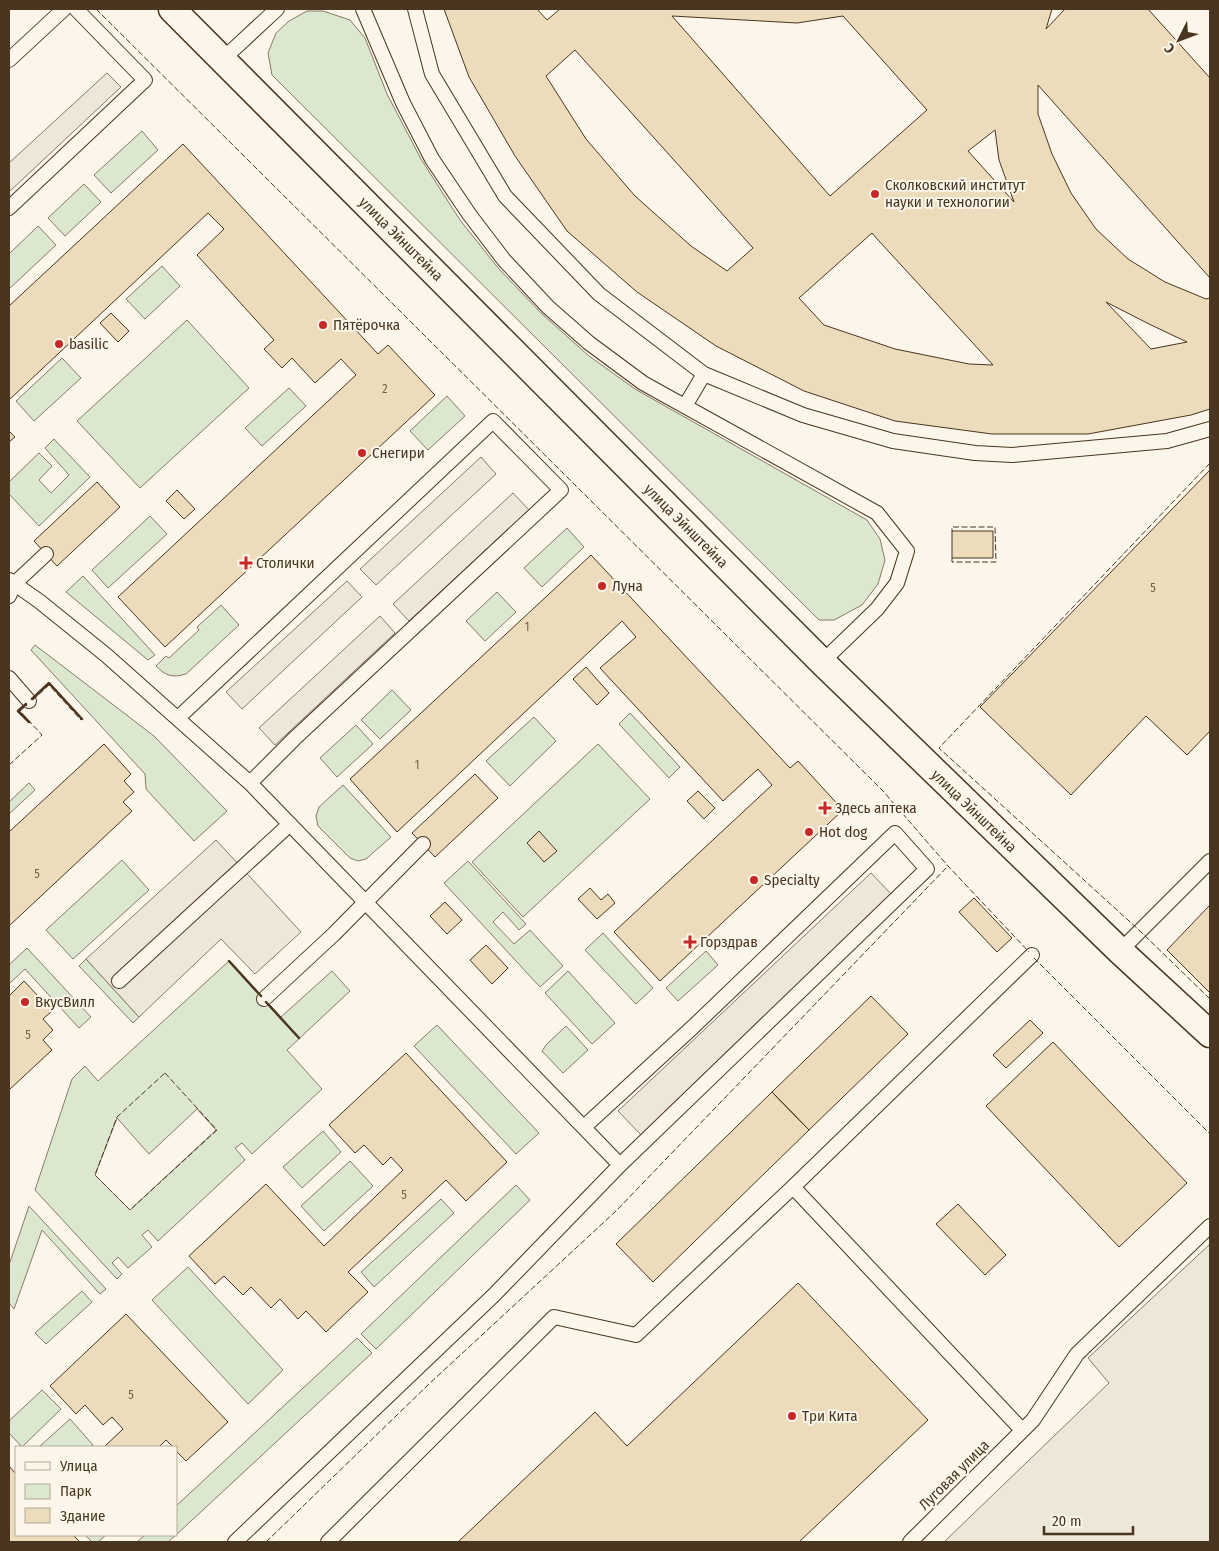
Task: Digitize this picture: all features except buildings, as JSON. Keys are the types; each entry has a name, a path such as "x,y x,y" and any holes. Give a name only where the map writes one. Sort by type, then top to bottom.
{"street":[{"name":"улица Эйнштейна","path":"172,9 822,662 1120,952 1210,1034"}],"lane":[{"path":"9,60 64,9"},
{"path":"9,208 145,80 76,9"},
{"path":"222,60 277,9"},
{"path":"363,9 402,103 432,159 469,214 504,260 548,306 589,343 644,383 877,513 907,551 897,583 877,608 822,662"},
{"path":"415,9 432,74 506,196 598,294 704,374 803,415 884,438 974,453 1012,455 1167,441 1210,428"},
{"path":"685,406 704,374"},
{"path":"178,718 493,421 561,490 250,783"},
{"path":"46,554 10,587 39,601 178,718 250,783 620,1165"},
{"path":"9,678 29,701"},
{"path":"119,981 290,824"},
{"path":"235,1542 494,1295 620,1165 927,868 895,833 694,1026 584,1127"},
{"path":"264,999 366,902 423,844"},
{"path":"1120,952 1210,862"},
{"path":"328,1542 554,1318 636,1335 793,1187 1032,955"},
{"path":"793,1187 1022,1430"},
{"name":"Луговая улица","path":"910,1542 1032,1420 1077,1354 1210,1226"}],"green space":[{"path":"307,11 323,11 350,20 365,38 387,94 421,159 460,220 499,269 541,313 589,356 635,389 867,520 880,539 885,560 878,584 862,605 834,620 819,620 272,75 268,53 276,33 289,21"},
{"path":"142,131 158,150 111,193 94,175"},
{"path":"84,184 101,202 65,236 48,218"},
{"path":"38,226 56,245 9,289 9,254"},
{"path":"162,266 180,286 145,319 126,299"},
{"path":"187,320 249,388 140,488 77,421"},
{"path":"62,358 81,378 34,421 16,401"},
{"path":"289,388 306,406 262,446 245,428"},
{"path":"447,396 465,416 428,450 410,431"},
{"path":"54,439 90,477 39,526 9,494 9,482 39,453 52,466 39,480 51,493 69,475 45,448"},
{"path":"150,516 167,534 108,588 92,570"},
{"path":"567,528 584,547 542,587 524,568"},
{"path":"83,576 155,655 148,660 66,592"},
{"path":"497,592 516,612 485,641 466,621"},
{"path":"221,605 239,625 186,674 170,675 156,666 166,656 169,658 199,630 197,627"},
{"path":"35,645 154,736 227,811 194,841 146,789 145,774 31,650"},
{"path":"392,690 411,710 380,739 361,720"},
{"path":"630,713 680,767 669,778 619,724"},
{"path":"534,717 556,741 510,786 486,761"},
{"path":"356,725 373,744 337,777 320,758"},
{"path":"598,744 650,799 523,917 472,862"},
{"path":"29,783 35,790 9,814 9,802"},
{"path":"343,785 391,837 366,859 358,861 350,858 318,826 316,816 319,807"},
{"path":"122,860 149,890 73,959 46,930"},
{"path":"468,861 526,924 519,930 503,912 493,922 514,944 530,930 563,966 540,987 444,883"},
{"path":"603,933 653,988 636,1004 585,950"},
{"path":"27,948 91,1017 79,1028 25,969 9,984 9,965"},
{"path":"706,951 718,965 678,1001 666,988"},
{"path":"86,959 139,1017 133,1023 79,966"},
{"path":"229,961 281,1017 332,971 350,991 287,1050 322,1089 252,1154 242,1143 235,1148 245,1160 158,1241 148,1230 142,1235 152,1247 128,1268 118,1257 112,1263 122,1274 117,1279 35,1190 72,1079 85,1066 98,1081","holes":["197,1109 216,1130 130,1210 95,1175 117,1118 149,1154"]},
{"path":"568,971 615,1023 592,1044 545,993"},
{"path":"437,1025 539,1133 516,1154 414,1046"},
{"path":"566,1026 588,1050 563,1073 542,1051"},
{"path":"323,1131 341,1152 302,1188 283,1167"},
{"path":"350,1161 373,1186 324,1231 301,1206"},
{"path":"516,1185 530,1200 376,1349 361,1334"},
{"path":"441,1199 454,1213 374,1287 361,1272"},
{"path":"29,1206 106,1289 100,1294 42,1230 14,1309 9,1303 9,1265"},
{"path":"188,1267 283,1370 248,1404 152,1300"},
{"path":"82,1291 92,1302 46,1344 35,1333"},
{"path":"357,1338 372,1353 178,1533 178,1504"},
{"path":"42,1390 61,1409 23,1446 9,1433 9,1421"},
{"path":"70,1419 93,1445 92,1446 40,1446"},
{"path":"86,1536 105,1536 98,1542 92,1542"},
{"path":"144,1536 175,1536 168,1542 137,1542"}],"shaded area":[{"path":"107,73 121,87 9,192 9,163"},
{"path":"481,457 496,474 376,585 360,569"},
{"path":"513,493 529,510 409,621 393,604"},
{"path":"347,581 362,597 242,709 226,692"},
{"path":"380,616 395,633 275,745 259,728"},
{"path":"216,840 301,932 255,974 221,939 139,1017 86,959"},
{"path":"871,873 894,897 641,1135 618,1111"},
{"path":"1210,1244 1210,1542 944,1542 1109,1383 1088,1358"}],"fence":[{"path":"96,9 883,791 948,866 1029,952"},
{"path":"1210,463 939,748 1140,931 1210,999"},
{"path":"952,531 952,527 995,527 996,562 952,562 952,558"},
{"path":"33,700 49,685 81,720"},
{"path":"9,765 42,735 20,711 27,705"},
{"path":"266,1542 429,1384 616,1211 948,866"},
{"path":"1034,958 1210,1134"},
{"path":"165,1073 217,1130 130,1210 95,1175 117,1117 165,1073"}],"wall":[{"path":"32,699 49,683 82,719"},
{"path":"26,704 18,711 29,722"},
{"path":"229,961 261,996"},
{"path":"266,1002 299,1038"}],"place":[{"name":"Сколковский институт науки и технологии","path":"875,194"},
{"name":"Пятёрочка","path":"323,325"},
{"name":"basilic","path":"59,344"},
{"name":"Снегири","path":"362,453"},
{"name":"Столички","path":"246,563"},
{"name":"Луна","path":"602,586"},
{"name":"Здесь аптека","path":"825,808"},
{"name":"Hot dog","path":"809,832"},
{"name":"Specialty","path":"754,880"},
{"name":"Горздрав","path":"690,942"},
{"name":"ВкусВилл","path":"25,1002"},
{"name":"Три Кита","path":"792,1416"}]}
